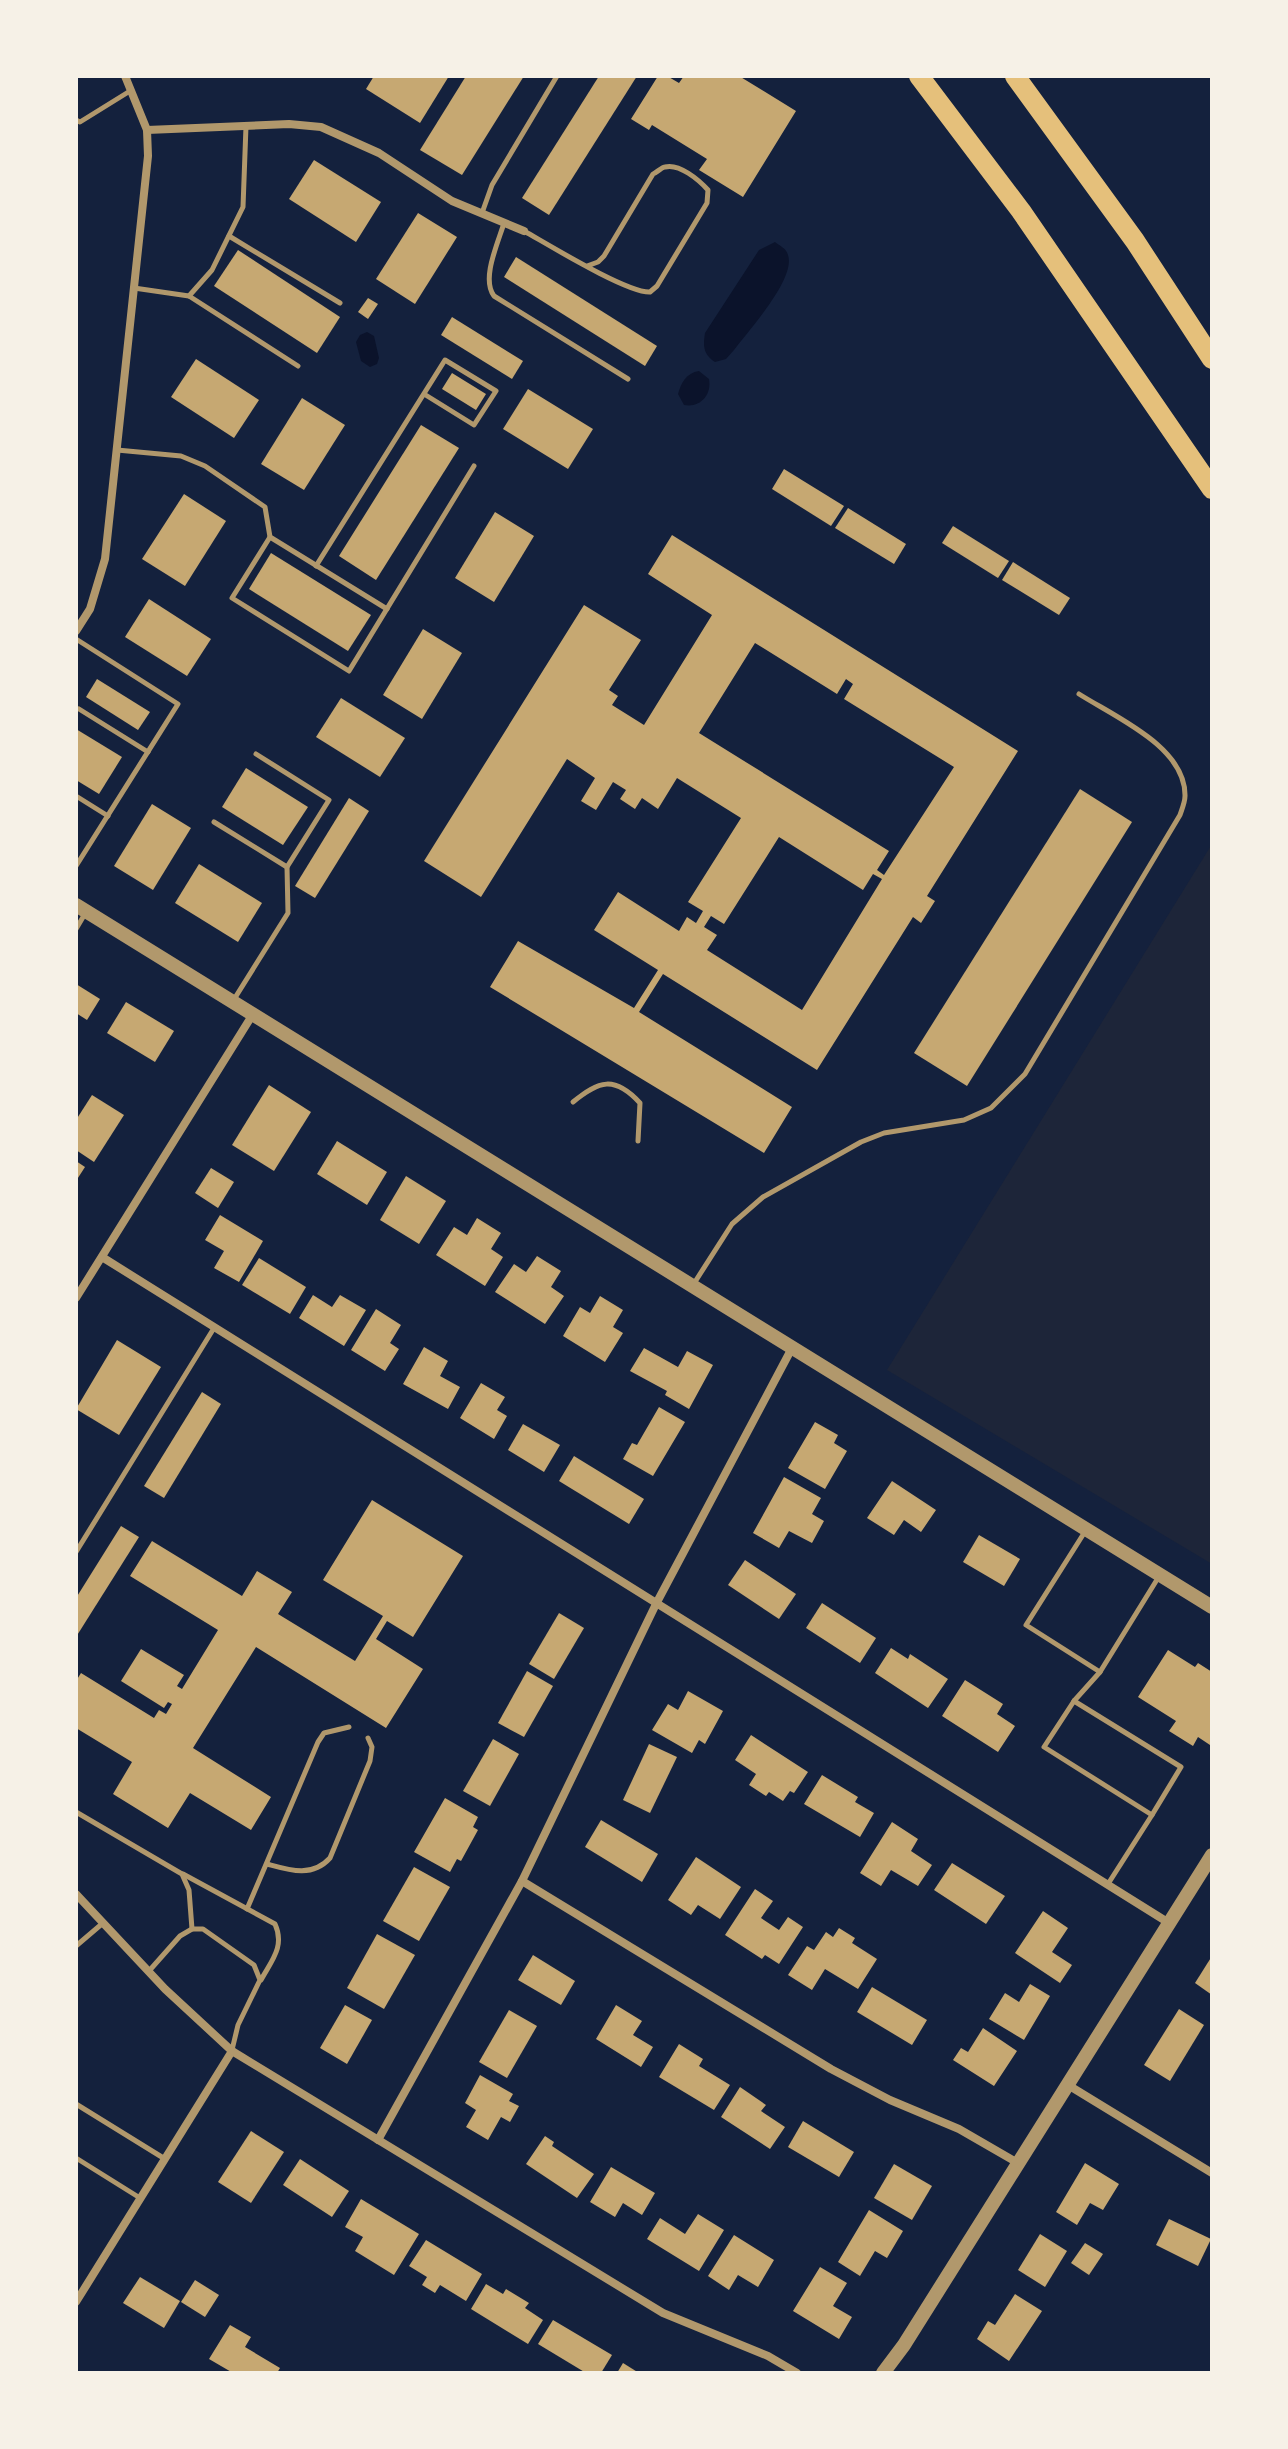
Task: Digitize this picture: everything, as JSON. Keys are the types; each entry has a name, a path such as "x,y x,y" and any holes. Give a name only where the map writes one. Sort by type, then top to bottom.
{"highway":[{"path":"919,76 1021,211 1212,489"},
{"path":"1015,76 1135,241 1212,359"}],"street":[{"path":"76,631 90,609 105,559 148,156 147,130 125,76"},
{"path":"147,130 289,124 321,127 379,153 452,201 524,231"},
{"path":"81,908 1212,1607"},
{"path":"76,1298 253,1014"},
{"path":"102,1257 1169,1923"},
{"path":"378,2140 522,1881 656,1604 792,1348"},
{"path":"883,2373 904,2345 1212,1855"},
{"path":"522,1881 831,2069 890,2100 959,2129 1018,2163"},
{"path":"76,1894 149,1971 232,2051 663,2313 768,2356 797,2373"},
{"path":"76,2302 232,2051"},
{"path":"1068,2085 1212,2173"}],"lane":[{"path":"482,213 492,185 557,76"},
{"path":"77,124 131,90"},
{"path":"189,296 212,270 243,207 246,126"},
{"path":"524,231 587,266 640,293 650,292 657,286 707,203 708,190 675,166 664,167 653,174 604,256 587,266"},
{"path":"504,222 488,277 488,288 494,296 628,379"},
{"path":"229,236 340,303"},
{"path":"133,288 189,296 298,366"},
{"path":"316,566 445,360 496,391 474,425 424,394"},
{"path":"116,450 181,456 205,466 265,507 270,537 232,598 349,671 474,466"},
{"path":"270,537 387,609"},
{"path":"76,639 178,704 76,866"},
{"path":"692,1286 732,1224 763,1197 884,1133 964,1120 991,1108 1025,1074 1180,815 1185,797 1181,776 1159,743 1079,694"},
{"path":"79,709 148,752"},
{"path":"233,1001 288,913 287,867 329,800 256,754"},
{"path":"76,796 108,816"},
{"path":"214,822 287,867"},
{"path":"76,929 81,908"},
{"path":"573,1102 603,1082 616,1085 640,1103 638,1141"},
{"path":"76,1552 215,1328"},
{"path":"1086,1529 1026,1625 1100,1672"},
{"path":"1152,1815 1044,1747 1074,1701 1100,1672 1160,1575"},
{"path":"1074,1701 1181,1767 1107,1885"},
{"path":"247,1909 318,1742 324,1733 349,1727"},
{"path":"267,1864 288,1870 311,1871 322,1867 330,1858 370,1761 372,1747 368,1738"},
{"path":"76,1812 275,1924 280,1934 279,1946 238,2025 232,2051"},
{"path":"182,1874 189,1890 192,1929"},
{"path":"76,1946 103,1923"},
{"path":"149,1971 180,1936 192,1929 203,1929 254,1965 260,1980"},
{"path":"76,2104 165,2159"},
{"path":"76,2158 140,2198"}],"shaded area":[{"path":"775,242 788,255 789,265 778,291 734,350 726,359 715,362 705,349 705,333 759,250"},
{"path":"367,332 374,336 379,358 377,364 370,367 361,361 356,342 360,335"},
{"path":"699,371 709,379 707,395 700,402 684,405 678,394 681,386 687,376"},
{"path":"1212,844 1212,1564 887,1370"}],"building":[{"path":"374,76 449,76 420,123 366,89"},
{"path":"466,76 524,76 462,175 420,150"},
{"path":"599,76 637,76 549,215 522,198"},
{"path":"658,76 667,76 679,83 684,76 739,76 796,111 743,197 699,170 707,159 652,125 649,130 631,119"},
{"path":"314,160 381,202 356,242 289,199"},
{"path":"418,213 457,237 415,304 376,279"},
{"path":"238,250 340,317 317,353 214,286"},
{"path":"516,257 657,346 645,366 504,277"},
{"path":"368,298 378,304 368,319 358,312"},
{"path":"452,317 523,361 512,379 441,335"},
{"path":"196,359 259,400 234,438 171,397"},
{"path":"452,373 486,394 476,410 442,389"},
{"path":"528,389 593,429 568,469 503,429"},
{"path":"302,398 345,425 304,490 261,464"},
{"path":"421,425 459,448 376,580 339,556"},
{"path":"784,469 844,506 831,526 772,489"},
{"path":"184,494 226,521 185,586 142,559"},
{"path":"848,508 906,544 894,564 835,528"},
{"path":"495,512 534,536 494,602 455,578"},
{"path":"953,526 1009,561 998,578 942,543"},
{"path":"672,535 1018,751 927,896 935,901 921,923 913,917 817,1070 663,974 639,1012 792,1107 764,1153 490,987 518,941 634,1008 658,970 594,930 618,892 679,931 687,917 696,923 703,911 688,902 741,818 677,778 658,809 642,798 635,809 620,799 626,790 613,782 596,810 581,801 595,778 567,759 481,897 424,861 584,605 641,640 609,690 618,696 612,705 644,725 712,615 648,574","holes":["755,643 837,694 846,679 853,684 844,699 954,767 884,875 877,870 889,851 699,733","779,837 863,890 873,874 882,879 802,1010 707,950 717,935 704,927 711,916 724,924"]},
{"path":"271,553 371,615 348,651 249,589"},
{"path":"1013,562 1070,598 1059,615 1002,580"},
{"path":"149,599 211,639 187,676 125,637"},
{"path":"423,629 462,653 422,719 383,695"},
{"path":"97,679 150,712 138,730 86,697"},
{"path":"341,698 405,738 380,777 316,737"},
{"path":"76,729 122,757 99,794 76,780"},
{"path":"246,768 308,807 283,845 222,807"},
{"path":"1080,789 1132,822 967,1086 914,1053"},
{"path":"349,798 369,811 315,898 295,886"},
{"path":"152,804 191,828 153,890 114,866"},
{"path":"199,864 262,903 238,942 175,903"},
{"path":"76,984 100,999 87,1020 76,1013"},
{"path":"126,1002 174,1031 155,1062 107,1033"},
{"path":"269,1085 311,1112 274,1171 232,1145"},
{"path":"92,1095 124,1115 94,1162 76,1150 76,1120"},
{"path":"337,1141 387,1172 367,1205 317,1174"},
{"path":"76,1161 85,1167 76,1181"},
{"path":"211,1168 234,1182 218,1208 195,1193"},
{"path":"406,1176 446,1201 419,1244 380,1220"},
{"path":"220,1215 263,1241 239,1282 214,1268 224,1251 205,1240"},
{"path":"477,1218 501,1233 491,1249 503,1257 485,1286 436,1255 454,1227 467,1235"},
{"path":"537,1256 561,1271 551,1287 564,1296 545,1324 495,1292 514,1264 526,1272"},
{"path":"259,1258 306,1287 290,1314 242,1285"},
{"path":"313,1295 332,1307 340,1295 366,1310 344,1346 299,1318"},
{"path":"600,1296 623,1310 613,1327 623,1333 605,1362 563,1336 580,1307 590,1313"},
{"path":"376,1309 401,1325 390,1343 399,1349 385,1371 351,1350"},
{"path":"117,1340 161,1367 119,1435 76,1409"},
{"path":"424,1347 448,1361 440,1376 460,1387 448,1409 403,1384"},
{"path":"644,1348 678,1367 687,1351 713,1365 689,1409 665,1395 667,1391 630,1371"},
{"path":"481,1383 505,1397 497,1410 507,1416 494,1439 460,1418"},
{"path":"202,1392 221,1404 164,1498 144,1486"},
{"path":"659,1407 685,1422 653,1476 623,1459 632,1443 637,1445"},
{"path":"815,1422 838,1435 834,1443 847,1451 825,1489 788,1468"},
{"path":"523,1424 560,1445 544,1472 508,1450"},
{"path":"574,1456 644,1499 629,1524 559,1481"},
{"path":"784,1477 821,1498 812,1514 824,1521 812,1543 789,1531 779,1548 753,1533"},
{"path":"892,1481 936,1510 921,1532 904,1520 894,1535 867,1518"},
{"path":"372,1500 463,1556 413,1637 387,1621 376,1639 423,1669 386,1728 256,1647 193,1748 271,1797 251,1830 190,1793 168,1828 113,1794 132,1762 76,1728 76,1681 81,1673 154,1718 159,1710 166,1714 172,1704 168,1702 164,1708 121,1681 141,1649 184,1675 177,1686 182,1689 218,1630 130,1576 152,1541 242,1596 257,1571 292,1592 278,1614 355,1661 383,1616 323,1580"},
{"path":"121,1526 139,1537 76,1637 76,1598"},
{"path":"979,1535 1020,1559 1004,1586 963,1562"},
{"path":"745,1560 796,1594 779,1619 728,1585"},
{"path":"822,1603 876,1638 860,1663 806,1628"},
{"path":"559,1613 584,1628 554,1679 529,1664"},
{"path":"891,1648 908,1659 910,1654 948,1679 928,1708 875,1673"},
{"path":"1168,1650 1195,1667 1198,1663 1212,1672 1210,1745 1198,1737 1193,1746 1169,1731 1176,1721 1138,1697"},
{"path":"527,1671 553,1686 524,1737 498,1723"},
{"path":"965,1680 1003,1704 997,1714 1015,1726 998,1752 942,1716"},
{"path":"688,1691 723,1711 705,1744 699,1740 692,1753 652,1730 668,1704 678,1710"},
{"path":"751,1735 808,1772 794,1793 790,1791 783,1801 769,1792 766,1796 749,1785 756,1774 735,1760"},
{"path":"493,1739 519,1754 490,1806 463,1791"},
{"path":"649,1744 677,1757 650,1813 623,1800"},
{"path":"822,1775 858,1797 855,1802 874,1813 860,1837 804,1804"},
{"path":"445,1798 478,1817 473,1827 478,1830 461,1861 457,1859 450,1872 414,1852"},
{"path":"601,1820 658,1854 642,1882 585,1847"},
{"path":"892,1822 918,1839 911,1851 932,1865 918,1886 891,1870 881,1886 860,1873"},
{"path":"696,1857 741,1887 720,1919 698,1905 691,1915 668,1900"},
{"path":"952,1863 1005,1896 986,1924 934,1890"},
{"path":"414,1867 450,1887 419,1941 383,1921"},
{"path":"755,1889 773,1901 761,1918 779,1930 788,1917 803,1927 779,1964 765,1955 762,1959 725,1935"},
{"path":"1043,1911 1068,1928 1052,1952 1072,1965 1060,1983 1015,1953"},
{"path":"839,1928 855,1938 852,1943 877,1959 858,1989 825,1969 812,1990 788,1975 807,1946 814,1950 826,1932 833,1937"},
{"path":"377,1934 415,1955 384,2009 347,1988"},
{"path":"533,1955 575,1981 561,2005 518,1980"},
{"path":"1212,1956 1212,1995 1195,1983"},
{"path":"1030,1984 1050,1996 1024,2040 989,2019 1005,1993 1019,2002"},
{"path":"872,1987 927,2020 912,2045 857,2012"},
{"path":"345,2005 372,2020 347,2064 320,2048"},
{"path":"616,2005 642,2021 633,2035 653,2047 641,2067 596,2039"},
{"path":"1179,2009 1204,2025 1170,2081 1144,2065"},
{"path":"509,2010 537,2026 507,2078 479,2062"},
{"path":"983,2028 1017,2051 994,2086 953,2060 961,2048 968,2052"},
{"path":"679,2044 703,2059 699,2066 730,2085 714,2110 659,2077"},
{"path":"480,2075 513,2094 509,2101 519,2106 510,2122 501,2117 488,2140 466,2127 476,2110 465,2103"},
{"path":"740,2087 766,2105 761,2111 785,2127 770,2149 721,2117"},
{"path":"803,2121 854,2152 839,2177 788,2147"},
{"path":"251,2131 284,2152 251,2203 218,2182"},
{"path":"545,2136 554,2142 552,2146 594,2174 577,2198 526,2164"},
{"path":"300,2159 349,2191 332,2217 283,2185"},
{"path":"1085,2163 1119,2184 1103,2210 1090,2203 1077,2225 1056,2212"},
{"path":"894,2164 932,2186 912,2220 874,2198"},
{"path":"611,2167 655,2193 642,2215 623,2203 615,2217 590,2202"},
{"path":"361,2199 419,2234 394,2275 355,2251 363,2237 345,2227"},
{"path":"869,2210 903,2231 887,2258 875,2251 860,2276 838,2262"},
{"path":"698,2214 724,2230 699,2271 647,2239 660,2218 685,2234"},
{"path":"1169,2219 1211,2239 1198,2266 1156,2245"},
{"path":"1040,2234 1067,2251 1045,2287 1018,2270"},
{"path":"734,2235 774,2260 758,2287 738,2275 729,2290 708,2276"},
{"path":"426,2240 482,2274 466,2301 440,2285 435,2293 422,2285 427,2277 409,2266"},
{"path":"1085,2243 1103,2254 1089,2275 1071,2263"},
{"path":"820,2267 847,2283 833,2306 852,2317 839,2339 793,2311"},
{"path":"140,2277 180,2301 164,2328 123,2303"},
{"path":"195,2280 219,2295 205,2317 181,2302"},
{"path":"486,2284 503,2294 506,2289 529,2303 525,2308 543,2320 528,2344 471,2309"},
{"path":"1015,2294 1042,2311 1009,2361 977,2339 988,2321 995,2325"},
{"path":"553,2320 612,2355 601,2373 586,2373 538,2344"},
{"path":"230,2325 251,2337 245,2347 280,2368 277,2373 233,2373 209,2359"},
{"path":"623,2363 639,2373 617,2373"}]}
